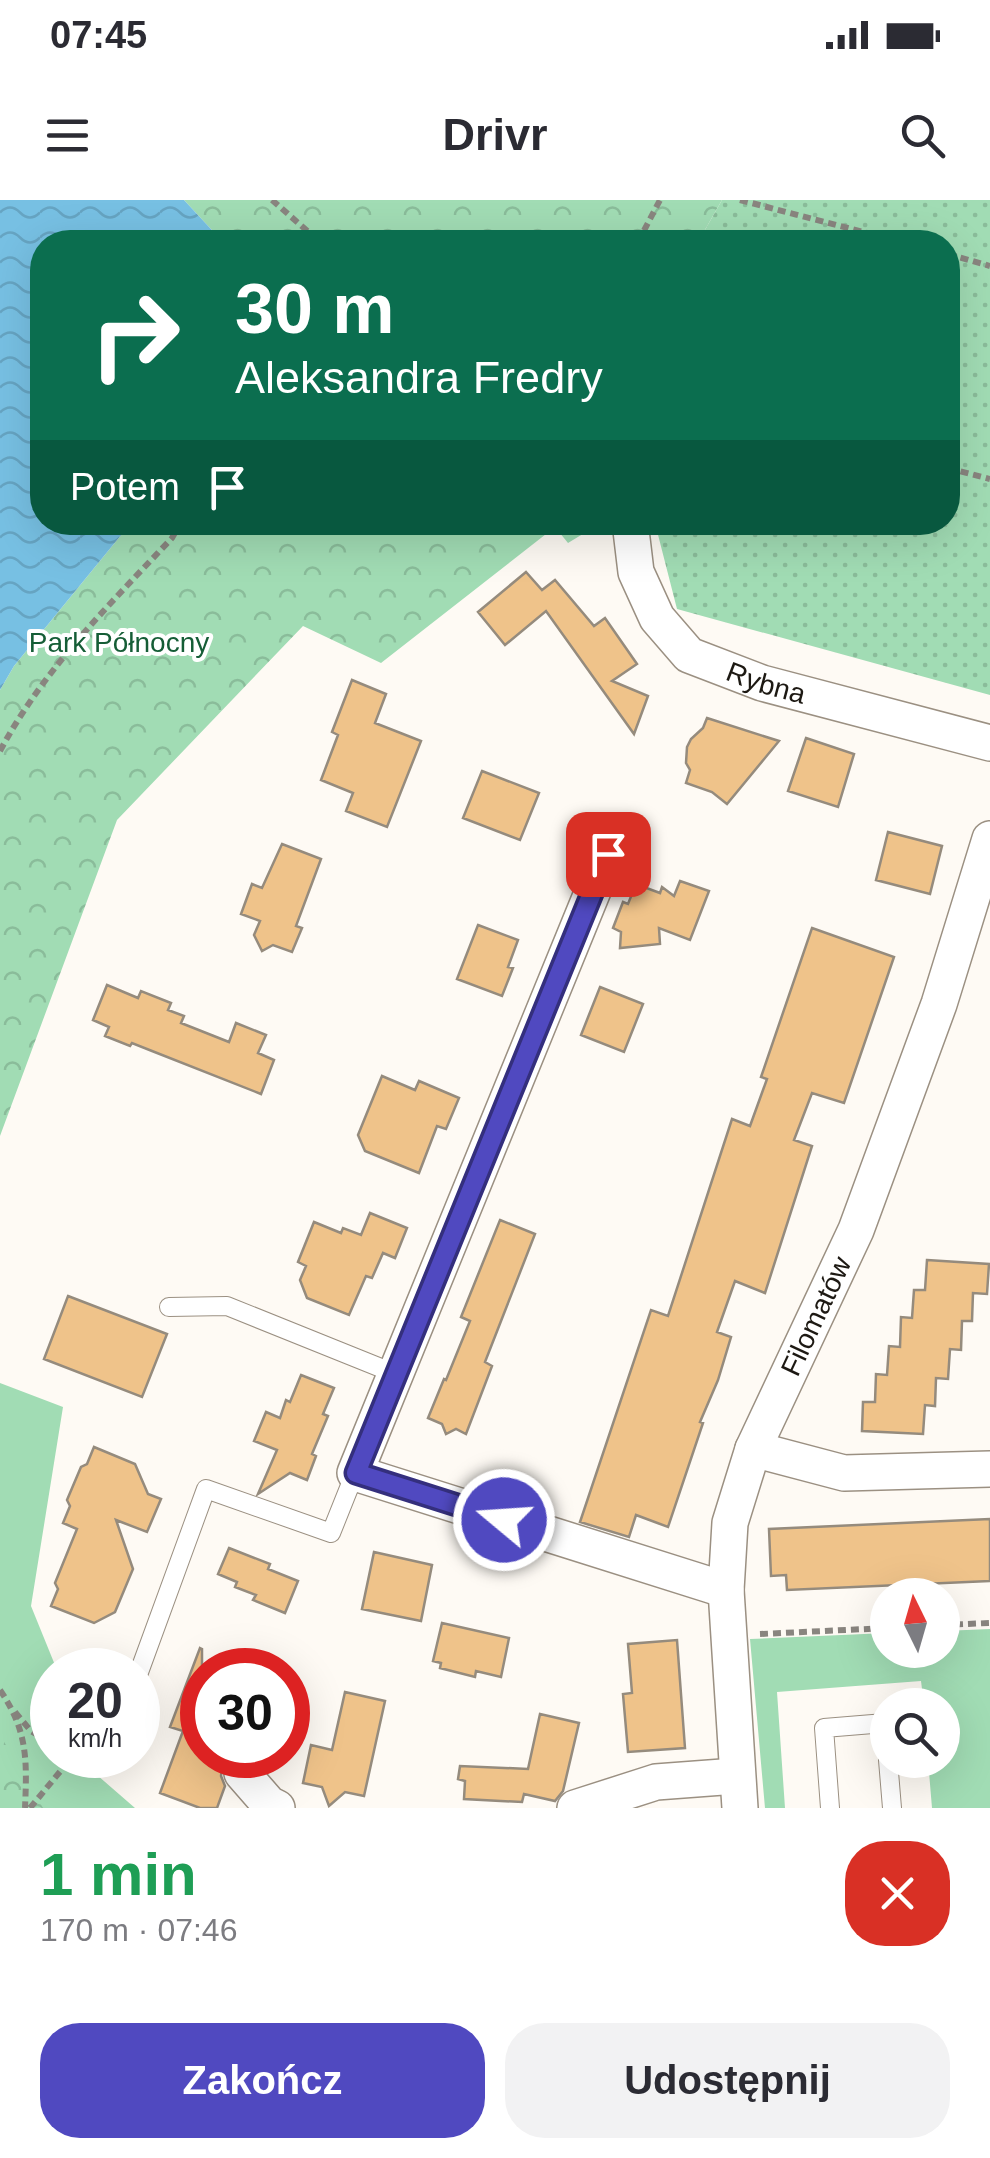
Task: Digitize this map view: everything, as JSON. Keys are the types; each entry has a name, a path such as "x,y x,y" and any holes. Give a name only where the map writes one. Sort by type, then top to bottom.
{"street":[{"name":"Rybna","path":"632,535 636,572 658,618 689,654 762,683 990,743"},
{"name":"Filomatów","path":"738,1792 726,1590 730,1524 753,1449 856,1230 939,1004 990,839"},
{"path":"608,854 356,1473 726,1590"},
{"path":"753,1449 844,1473 990,1469"},
{"path":"246,1778 277,1808"},
{"path":"575,1808 656,1782 738,1792"}],"lane":[{"path":"169,1306 226,1306 396,1374"},
{"path":"148,1648 206,1489 331,1534 356,1473"},
{"path":"830,1808 824,1728 870,1724"},
{"path":"890,1778 892,1808"}],"path":[{"path":"272,200 305,230"},
{"path":"644,230 660,200"},
{"path":"740,200 856,230"},
{"path":"960,257 990,266"},
{"path":"960,471 990,479"},
{"path":"0,751 19,716 83,633 174,535"},
{"path":"960,1625 990,1623"},
{"path":"744,1634 870,1629"},
{"path":"0,1690 30,1730"},
{"path":"14,1711 27,1759 27,1808"},
{"path":"27,1808 54,1778"}],"green space":[{"path":"184,200 722,200 705,230 212,230"},
{"path":"722,200 990,200 990,695 677,609 658,535 960,535 960,230 705,230"},
{"name":"Park Północny","path":"121,535 545,535 381,663 303,626 117,820 0,1136 0,690 14,666"},
{"path":"562,535 581,535 568,543"},
{"path":"0,1383 63,1407 31,1606 48,1648 30,1648 30,1778 100,1778 135,1808 0,1808"},
{"path":"990,1629 990,1808 932,1808 930,1778 960,1778 960,1688 922,1688 921,1681 777,1692 785,1808 765,1808 750,1639 870,1634 870,1668 960,1668 960,1630"},
{"path":"0,1735 43,1808 0,1808"}],"water":[{"path":"0,200 184,200 212,230 30,230 30,535 121,535 14,666 0,690"}],"building":[{"path":"526,572 542,590 555,580 594,626 605,618 637,664 612,681 648,696 634,734 546,611 505,645 478,612"},
{"path":"352,680 386,694 375,723 421,741 387,827 346,811 353,793 321,780 338,735 332,732"},
{"path":"707,718 779,741 727,804 712,792 686,783 690,770 686,763 687,747"},
{"path":"806,738 854,754 838,807 788,791"},
{"path":"482,771 539,793 520,840 463,818"},
{"path":"888,832 942,846 930,894 876,880"},
{"path":"282,844 321,859 296,926 302,928 292,952 273,945 262,951 254,935 260,921 241,914 252,884 262,888"},
{"path":"680,881 709,891 690,940 659,928 660,944 620,948 621,932 613,928 623,902 628,904 636,884 660,893 662,887 674,896"},
{"path":"478,925 518,940 502,996 457,979"},
{"path":"812,928 894,957 844,1103 812,1093 794,1140 812,1146 765,1293 735,1281 717,1332 731,1337 668,1527 636,1515 629,1537 580,1522 651,1310 668,1316 732,1119 750,1126 767,1079 761,1077"},
{"path":"107,985 138,998 141,991 171,1003 168,1010 184,1016 181,1023 229,1042 236,1023 266,1035 258,1053 274,1060 261,1094 105,1036 109,1027 93,1020"},
{"path":"600,987 643,1004 624,1052 581,1035"},
{"path":"382,1076 415,1090 419,1081 459,1098 446,1129 437,1126 419,1173 365,1151 358,1135"},
{"path":"370,1213 407,1228 395,1258 383,1253 372,1278 366,1276 349,1315 307,1298 300,1280 306,1266 298,1262 314,1222 341,1233 343,1228 361,1235"},
{"path":"500,1220 535,1234 485,1362 492,1366 466,1434 456,1429 446,1434 442,1424 428,1418 470,1321 461,1317"},
{"path":"927,1260 989,1264 987,1294 973,1293 972,1321 962,1321 961,1350 950,1349 948,1379 936,1378 935,1406 925,1405 923,1434 862,1431 863,1402 875,1402 876,1374 887,1375 889,1346 900,1347 901,1317 912,1318 914,1290 925,1290"},
{"path":"68,1296 167,1334 142,1397 44,1359"},
{"path":"301,1375 334,1388 323,1414 328,1416 312,1454 316,1456 307,1480 290,1473 258,1494 277,1450 254,1441 266,1412 280,1418"},
{"path":"94,1447 135,1464 148,1494 161,1499 147,1532 116,1520 133,1569 115,1612 94,1623 51,1606 58,1589 55,1583 77,1529 63,1523 70,1506 67,1500"},
{"path":"990,1519 990,1581 870,1578 870,1586 787,1590 786,1575 771,1576 769,1529"},
{"path":"229,1548 270,1564 268,1569 298,1581 285,1613 253,1600 256,1595 235,1587 237,1582 218,1574"},
{"path":"374,1552 432,1565 421,1621 362,1609"},
{"path":"442,1623 509,1638 501,1677 476,1671 475,1677 440,1668 441,1663 433,1661"},
{"path":"677,1640 685,1748 628,1752 623,1694 632,1693 628,1644"},
{"path":"345,1692 385,1701 364,1796 345,1792 329,1806 322,1787 303,1783 304,1778 310,1778 311,1745 332,1750"},
{"path":"180,1701 180,1730 170,1727"},
{"path":"540,1714 579,1723 563,1791 555,1801 524,1794 522,1802 464,1799 465,1781 458,1779 460,1766 528,1769"},
{"path":"180,1739 180,1778 222,1778 225,1786 217,1808 200,1808 160,1793"}],"route":[{"path":"504,1520 356,1473 608,854"}]}
